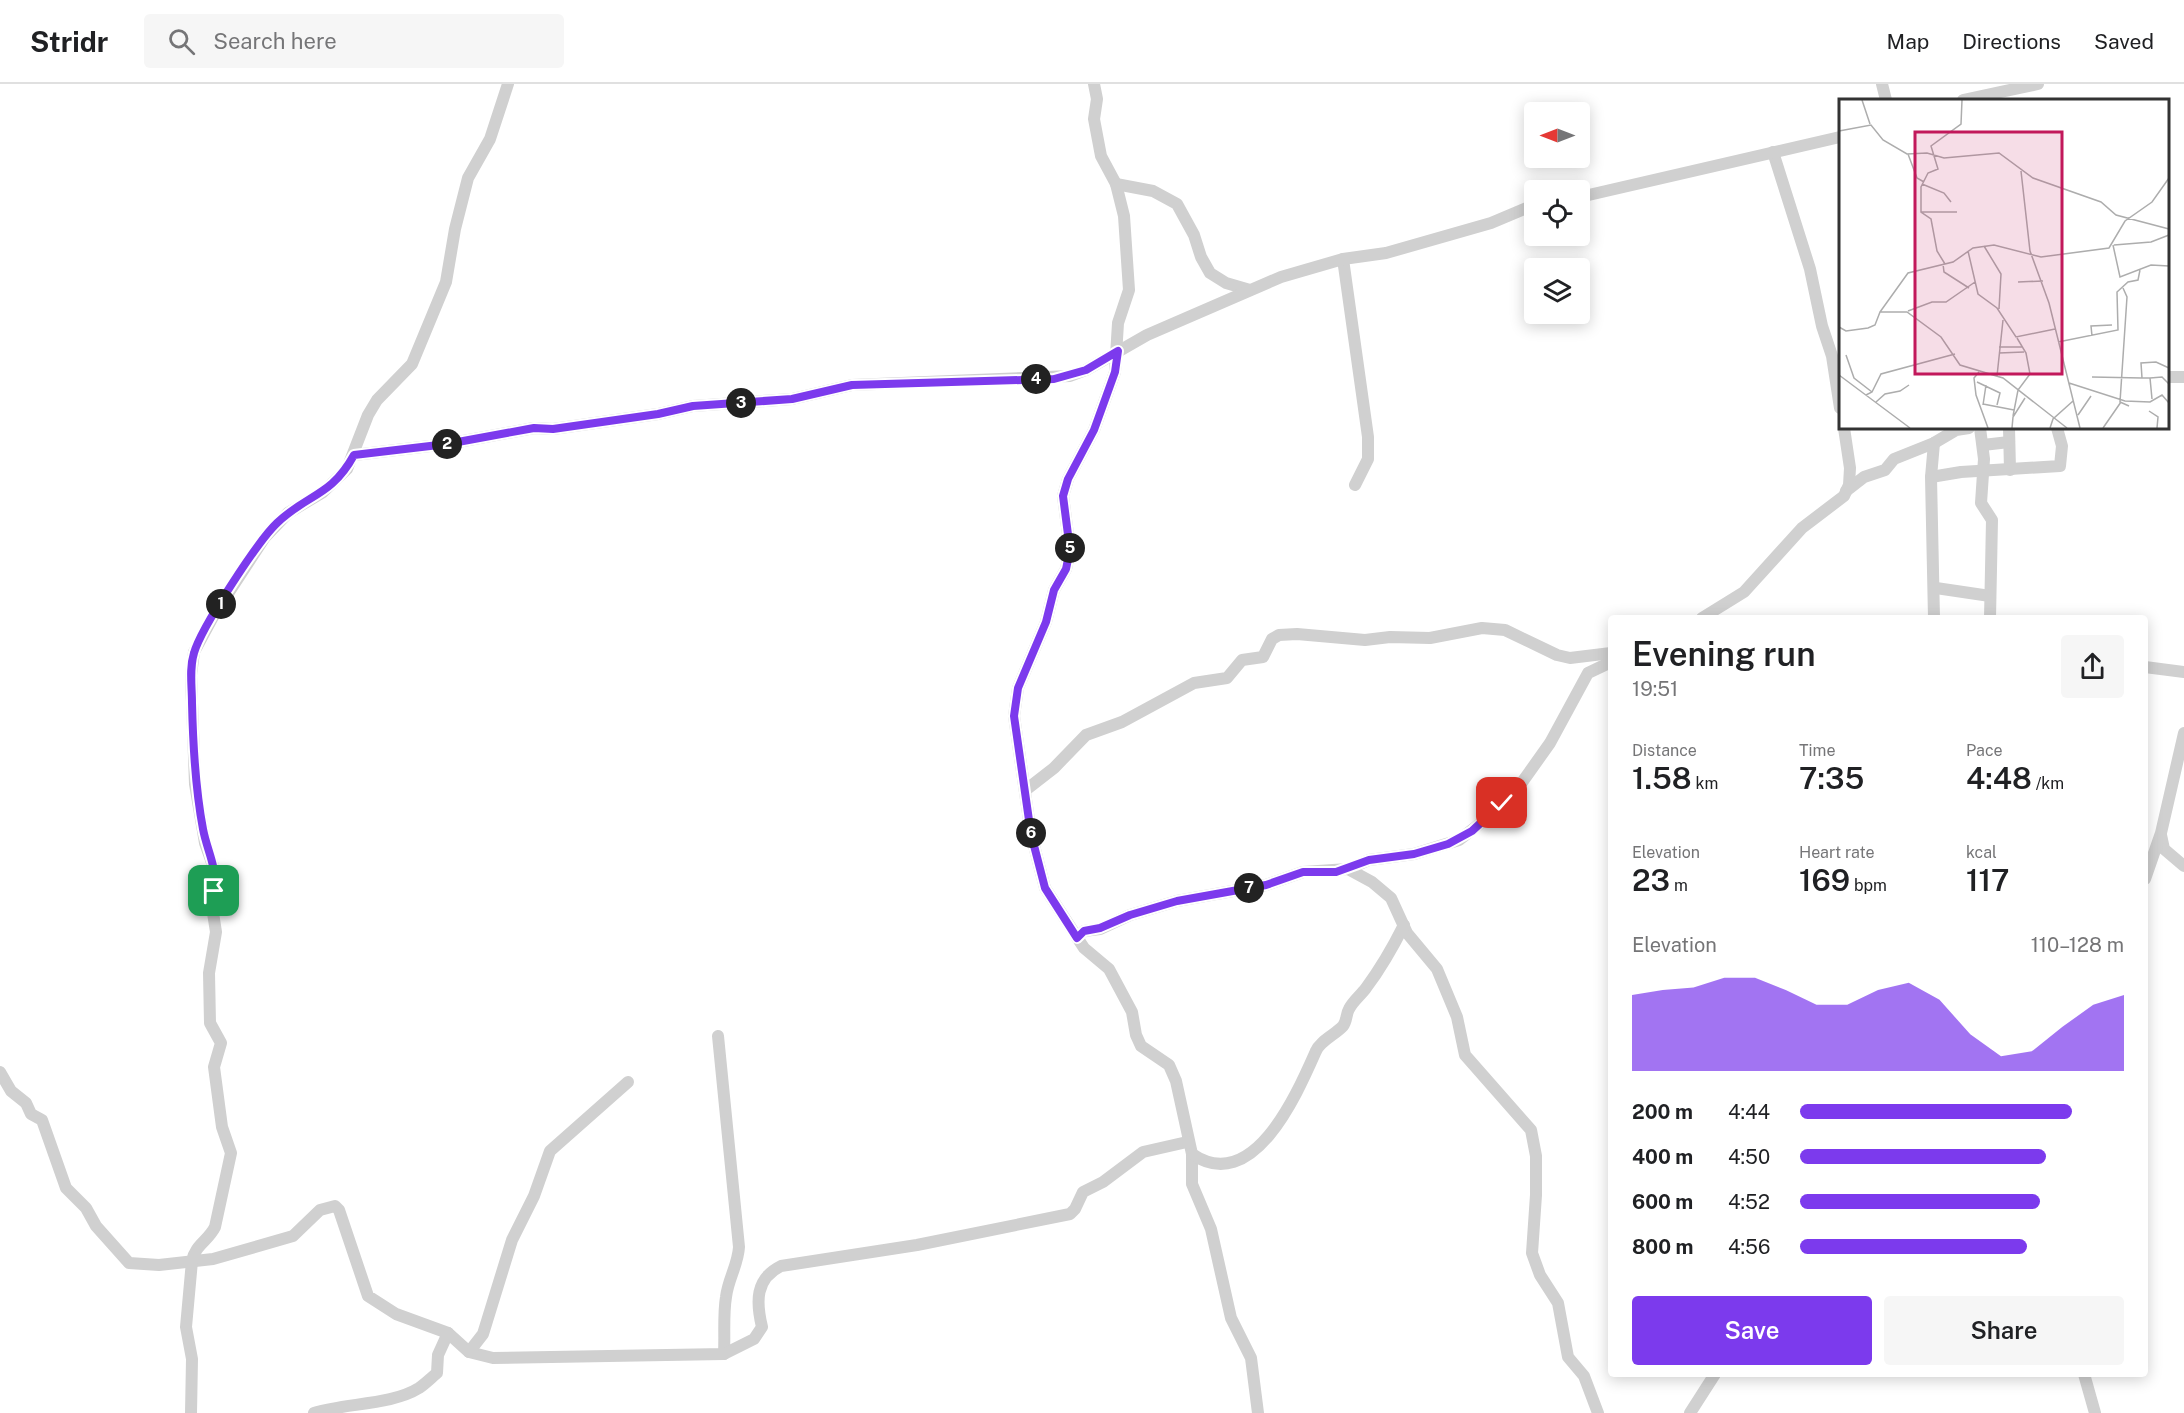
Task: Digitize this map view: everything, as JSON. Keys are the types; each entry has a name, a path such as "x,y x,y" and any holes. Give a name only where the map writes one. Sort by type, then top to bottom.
{"street":[{"path":"191,1413 192,1359 186,1327 192,1261 194,1251 209,1237 214,1227 231,1153 222,1127 214,1066 221,1044 210,1023 209,973 216,932 213,913 216,874 205,843 195,784 191,675 194,652 214,615 265,537 288,513 324,492 336,482 354,455 368,416 383,394 412,364 446,282 455,229 468,178 490,139 508,84"},
{"path":"1094,84 1097,99 1094,119 1101,156 1116,184 1124,216 1130,278 1128,295 1118,323 1115,372 1094,430 1068,479 1063,496 1070,550 1066,569 1054,590 1046,622 1015,700 1014,716 1027,789 1031,834 1045,888 1089,954 1109,969 1132,1012 1136,1035 1141,1046 1168,1065 1172,1071 1182,1107 1187,1142 1192,1154 1192,1184 1211,1229 1231,1318 1251,1358 1258,1413"},
{"path":"1881,84 1886,99"},
{"path":"1968,99 2038,84"},
{"path":"1590,195 1839,136"},
{"path":"1773,152 1810,268 1832,356 1839,402"},
{"path":"1116,184 1153,191 1168,197 1177,204 1194,235 1201,257 1210,273 1226,283 1250,290"},
{"path":"354,455 447,444 534,428 553,429 658,414 693,406 792,399 852,385 1054,379 1086,370 1147,334 1281,277 1343,259 1386,253 1491,223 1524,209"},
{"path":"1343,259 1368,436 1368,459 1355,485"},
{"path":"1707,615 1744,592 1795,535 1844,496 1850,468 1844,429"},
{"path":"1846,491 1864,477 1885,470 1894,459 1962,429"},
{"path":"1980,429 1984,472 1981,503 1992,520 1990,615"},
{"path":"2009,429 2010,470"},
{"path":"1931,477 1953,473 2060,466 2062,446 2057,429"},
{"path":"1983,445 2009,442"},
{"path":"1934,443 1931,477 1934,615"},
{"path":"1935,588 1990,596"},
{"path":"1027,789 1054,768 1086,735 1122,722 1194,683 1227,678 1242,660 1263,657 1272,639 1279,635 1297,634 1365,640 1390,637 1430,638 1462,631 1497,628 1543,646 1557,655 1570,658 1608,653"},
{"path":"1077,938 1084,931 1100,928 1130,915 1177,901 1266,885 1303,872 1348,869 1369,860 1414,854 1448,844 1472,831 1522,782 1550,743 1588,673 1608,663"},
{"path":"2148,667 2184,672"},
{"path":"2184,733 2160,841 2164,849 2184,866"},
{"path":"2148,870 2161,833"},
{"path":"1348,869 1385,892 1410,937 1426,954 1439,974 1457,1017 1465,1055 1531,1130 1536,1156 1532,1253 1540,1275 1558,1303 1568,1357 1584,1376 1598,1413"},
{"path":"1192,1154 1206,1163 1227,1165 1262,1146 1293,1097 1314,1059 1316,1050 1344,1024 1348,1011 1388,956 1404,925"},
{"path":"718,1036 739,1247 738,1264 730,1277 726,1298 724,1354"},
{"path":"0,1072 11,1091 26,1103 31,1114 42,1120 66,1188 86,1208 96,1226 129,1263 213,1259 293,1236 320,1210 335,1206 339,1210 368,1296 396,1314 448,1332 469,1352 494,1358 724,1354 754,1339 762,1327 757,1298 760,1288 772,1271 781,1266 850,1253 917,1245 1070,1214 1083,1192 1103,1182 1143,1152 1187,1142"},
{"path":"469,1352 483,1334 512,1240 534,1196 550,1151 628,1082"},
{"path":"314,1413 333,1407 386,1399 418,1389 436,1373 438,1354 448,1332"},
{"path":"1690,1413 1713,1377"},
{"path":"2085,1377 2095,1413"}],"route":[{"path":"214,891 216,874 205,843 195,784 191,675 194,652 214,615 276,523 336,482 354,455 447,444 534,428 553,429 658,414 693,406 792,399 852,385 929,383 951,380 1054,379 1086,370 1118,351 1115,372 1094,430 1081,459 1068,479 1063,496 1070,550 1066,569 1054,590 1046,622 1015,700 1014,716 1021,766 1027,789 1033,842 1045,888 1077,938 1089,929 1100,928 1130,915 1177,901 1266,885 1303,872 1336,872 1369,860 1414,854 1448,844 1460,840 1472,831 1502,803"}]}
